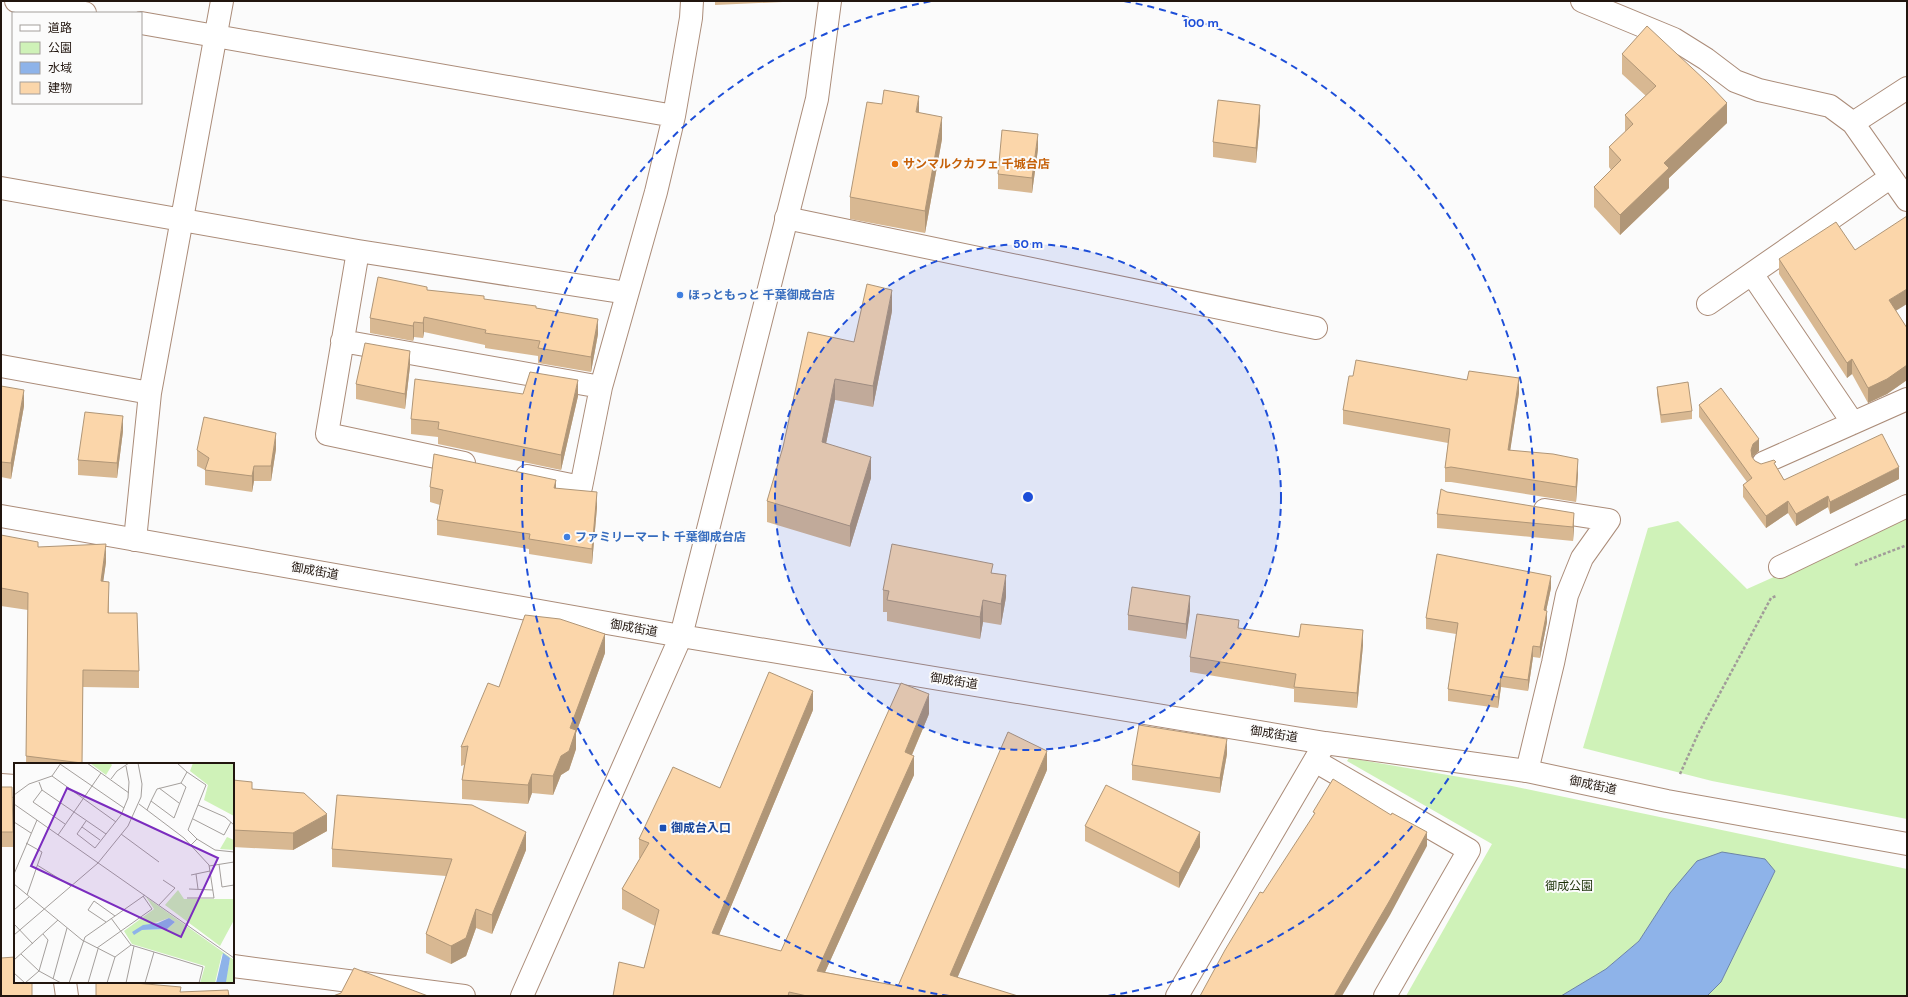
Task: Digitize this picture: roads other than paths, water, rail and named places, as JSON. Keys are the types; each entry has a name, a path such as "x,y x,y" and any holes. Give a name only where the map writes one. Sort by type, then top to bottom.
{"street":[{"path":"16,1 79,12"},
{"path":"135,540 150,393 222,1"},
{"path":"504,471 581,487 600,387 656,192 674,116 691,18 692,1"},
{"path":"522,996 681,636 817,99 830,1"},
{"path":"1582,1 1674,39 1706,59 1735,81 1759,90 1830,106 1842,113 1853,123 1907,200"},
{"path":"142,23 674,116"},
{"path":"1853,123 1907,88"},
{"path":"1708,304 1891,177"},
{"path":"1,188 358,251 627,293"},
{"path":"786,218 1316,328"},
{"path":"358,251 327,434 481,466"},
{"path":"1752,274 1853,423"},
{"path":"342,341 600,387"},
{"path":"1,366 150,393"},
{"path":"1763,463 1907,399"},
{"path":"1525,506 1609,520 1582,558 1567,595 1554,662 1527,771"},
{"path":"1780,567 1907,506"},
{"name":"御成街道","path":"1,516 681,636 1320,752 1527,771 1667,801 1907,844"},
{"path":"1177,996 1320,752 1469,850 1385,996"},
{"path":"1,785 14,786"},
{"path":"234,966 464,996"},
{"path":"65,983 67,996"}],"water":[{"path":"1722,852 1765,859 1775,871 1721,982 1707,996 1561,996 1606,969 1639,941 1670,893 1697,861"}],"place":[{"name":"サンマルクカフェ 千城台店","path":"895,164"},
{"name":"ほっともっと 千葉御成台店","path":"680,295"},
{"name":"ファミリーマート 千葉御成台店","path":"567,537"},
{"name":"御成台入口","path":"663,828"}],"park label":[{"name":"御成公園","path":"1569,886"}]}
